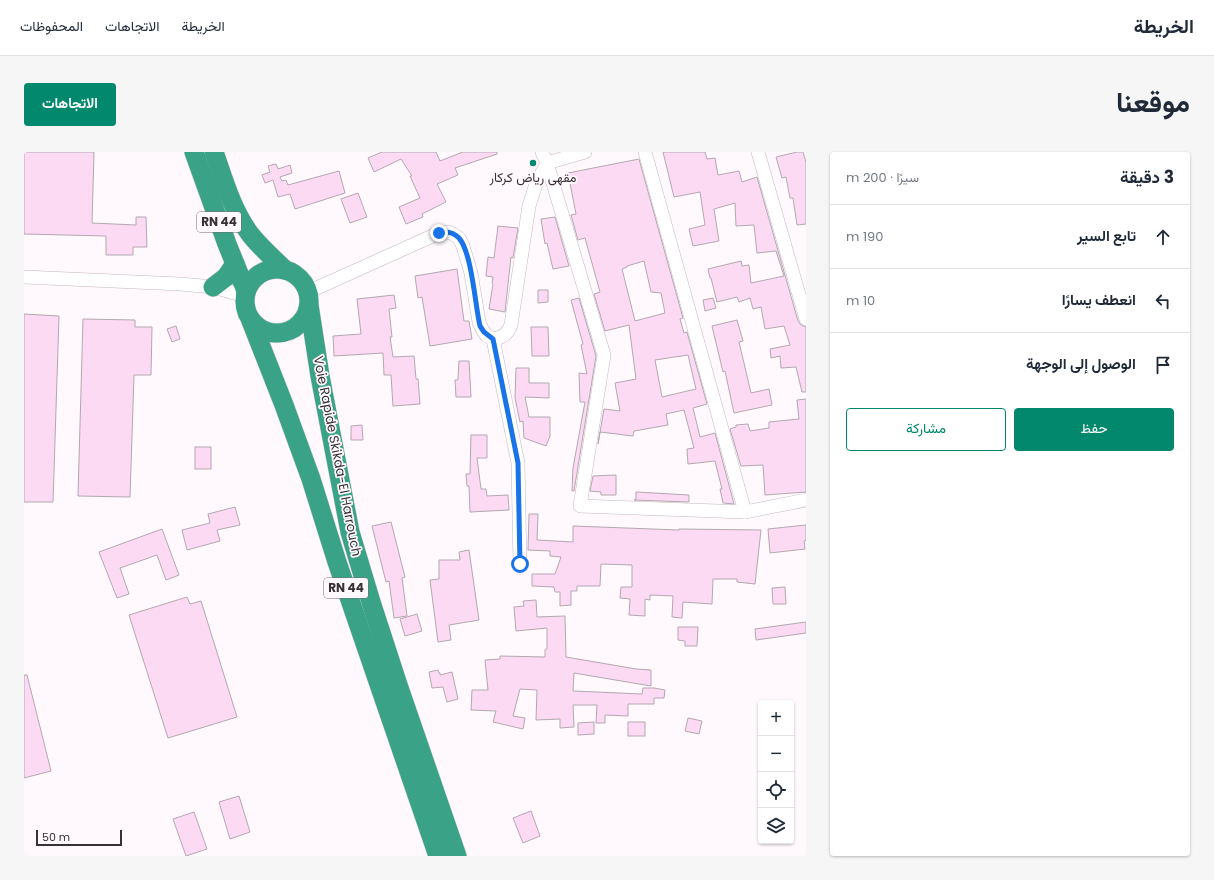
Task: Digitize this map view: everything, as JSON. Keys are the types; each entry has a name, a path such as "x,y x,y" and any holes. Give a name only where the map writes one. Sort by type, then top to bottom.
{"highway":[{"name":"Voie Rapide Skikda-El Harrouch","path":"194,152 245,294 244,305 284,405 311,479 342,576 438,856"},
{"name":"Voie Rapide Skikda-El Harrouch","path":"214,152 233,204 241,220 260,246 285,270 295,274 303,282 309,298 320,376 350,532 371,602 457,856"},
{"path":"213,287 226,277 235,264"},
{"path":"245,294 252,281 261,273 272,269 285,270"},
{"path":"251,321 261,329 273,334 286,332 297,327 306,317 309,298"}],"street":[{"path":"544,158 585,152"},
{"path":"645,152 745,512"},
{"path":"758,152 806,319"},
{"path":"493,339 506,334 511,325 529,206 544,158"},
{"path":"544,158 604,355 580,506 745,512 806,500"},
{"path":"309,298 439,233 451,233 461,241 467,258 480,326 484,332 493,339 518,463 520,564"},
{"path":"24,277 180,284 213,287 245,294"}],"building":[{"path":"24,152 94,152 92,223 136,225 136,217 146,217 147,247 133,247 133,255 106,255 106,236 24,234"},
{"path":"382,152 436,152 440,161 463,152 497,152 497,154 455,168 458,175 437,184 446,202 422,214 423,217 406,224 399,207 420,198 410,176 412,176 401,159 374,172 368,158"},
{"path":"663,152 705,152 707,159 715,158 718,175 739,171 742,182 757,177 798,321 801,325 806,327 806,392 802,392 796,367 781,368 780,356 771,358 770,349 790,345 784,326 765,329 761,307 753,309 750,298 739,302 737,297 717,302 708,269 741,261 742,266 749,265 751,283 784,276 776,251 757,253 754,225 736,226 735,203 714,209 719,241 693,246 689,229 705,225 700,192 674,197"},
{"path":"803,152 806,162 806,224 797,225 793,198 790,198 786,177 782,178 776,157"},
{"path":"639,159 683,318 680,319 684,333 687,332 707,404 693,408 700,437 715,433 734,504 723,503 720,489 722,489 715,461 688,464 687,449 694,448 684,410 666,414 668,425 634,431 633,436 600,432 604,409 620,411 615,383 636,379 629,325 605,331 594,294 600,292 585,238 578,240 571,215 576,214 568,173","holes":["644,261 651,292 661,293 665,313 635,321 622,269","688,355 696,389 662,397 655,360"]},
{"path":"276,164 278,169 290,165 292,173 280,177 282,181 286,180 288,185 339,171 345,193 295,209 290,194 278,197 273,180 265,183 262,175 270,172 268,166"},
{"path":"358,193 367,217 350,223 341,199"},
{"path":"555,217 569,266 553,269 547,243 545,244 541,219"},
{"path":"498,226 518,228 513,258 511,257 505,312 489,309 493,277 486,276 488,257 494,258"},
{"path":"457,269 464,321 469,321 472,339 430,346 422,297 418,298 415,276"},
{"path":"538,290 548,290 548,302 538,303"},
{"path":"394,295 396,308 389,309 392,337 390,337 393,357 414,356 420,404 393,406 391,375 384,375 383,353 334,356 333,336 361,334 357,299"},
{"path":"579,298 596,356 574,491 572,491 573,468 585,402 580,402 579,373 587,374 581,345 583,344 571,300"},
{"path":"713,298 716,308 705,311 703,300"},
{"path":"24,314 59,316 53,502 24,502"},
{"path":"83,319 135,320 135,327 152,327 151,375 134,375 130,497 78,496"},
{"path":"737,320 743,341 739,342 751,393 769,389 772,405 734,413 725,371 723,372 712,326"},
{"path":"176,326 180,339 172,342 167,329"},
{"path":"531,327 548,327 549,356 532,356"},
{"path":"459,361 469,361 471,397 456,397 455,380 458,380"},
{"path":"516,368 529,368 529,383 549,383 549,398 525,397 529,417 550,417 550,436 546,446 524,438 523,421 520,422 515,398"},
{"path":"806,399 806,492 765,495 763,465 741,466 730,429 736,427 736,425 748,424 750,431 769,428 769,422 799,419 797,400"},
{"path":"362,425 363,440 351,440 351,426"},
{"path":"471,435 487,435 487,458 477,458 481,489 486,489 487,496 508,495 509,510 470,512 469,486 467,486 466,474 470,474"},
{"path":"195,447 211,447 211,469 195,469"},
{"path":"616,475 616,495 601,495 601,492 590,491 593,476"},
{"path":"636,492 689,495 689,502 634,500 636,500"},
{"path":"235,507 240,525 217,530 220,541 187,550 182,530 210,523 208,514"},
{"path":"529,514 538,514 537,540 573,542 573,526 679,530 761,530 755,584 737,582 737,579 713,579 712,604 683,602 682,618 672,617 673,596 650,595 650,600 645,599 645,616 629,615 630,599 620,598 621,587 632,587 632,565 601,564 600,586 577,586 577,591 571,591 571,605 560,606 560,592 555,592 554,587 532,586 532,574 555,574 561,557 550,556 550,551 528,550"},
{"path":"391,522 405,577 402,578 407,616 394,618 389,581 386,582 372,526"},
{"path":"806,525 806,540 804,541 805,549 770,553 768,529"},
{"path":"162,529 179,575 166,580 157,555 120,568 129,594 117,598 99,552"},
{"path":"469,550 479,620 449,625 451,640 438,642 430,580 439,579 439,560 460,560 459,552"},
{"path":"785,587 786,604 773,604 772,588"},
{"path":"187,597 190,604 201,601 237,717 168,738 129,615"},
{"path":"536,600 537,617 565,616 566,657 636,669 651,670 651,686 574,673 573,691 642,694 643,688 654,688 665,690 664,698 654,698 654,704 628,704 628,716 605,715 605,723 596,723 597,705 573,705 574,727 560,728 560,719 536,720 537,690 520,689 513,716 525,718 523,729 493,722 496,711 471,710 472,690 488,690 485,660 500,659 500,656 545,657 545,650 547,649 547,628 516,631 514,607 524,606 523,601"},
{"path":"417,614 422,631 405,636 400,619"},
{"path":"806,622 806,633 756,640 755,629"},
{"path":"678,627 698,627 697,646 685,646 685,641 678,640"},
{"path":"438,670 440,675 452,672 458,699 447,702 443,687 432,688 429,672"},
{"path":"24,675 27,675 51,771 24,778"},
{"path":"688,718 702,721 699,734 685,731"},
{"path":"594,722 594,734 578,735 578,723"},
{"path":"628,722 645,722 645,736 628,736"},
{"path":"239,796 250,832 230,839 219,802"},
{"path":"531,811 540,836 523,843 513,818"},
{"path":"194,812 207,849 186,856 173,819"}],"place":[{"name":"مقهى رياض كركار","path":"533,163"}],"route":[{"path":"439,233 451,233 457,236 461,241 471,273 480,326 484,332 493,339 518,463 520,564"}]}
